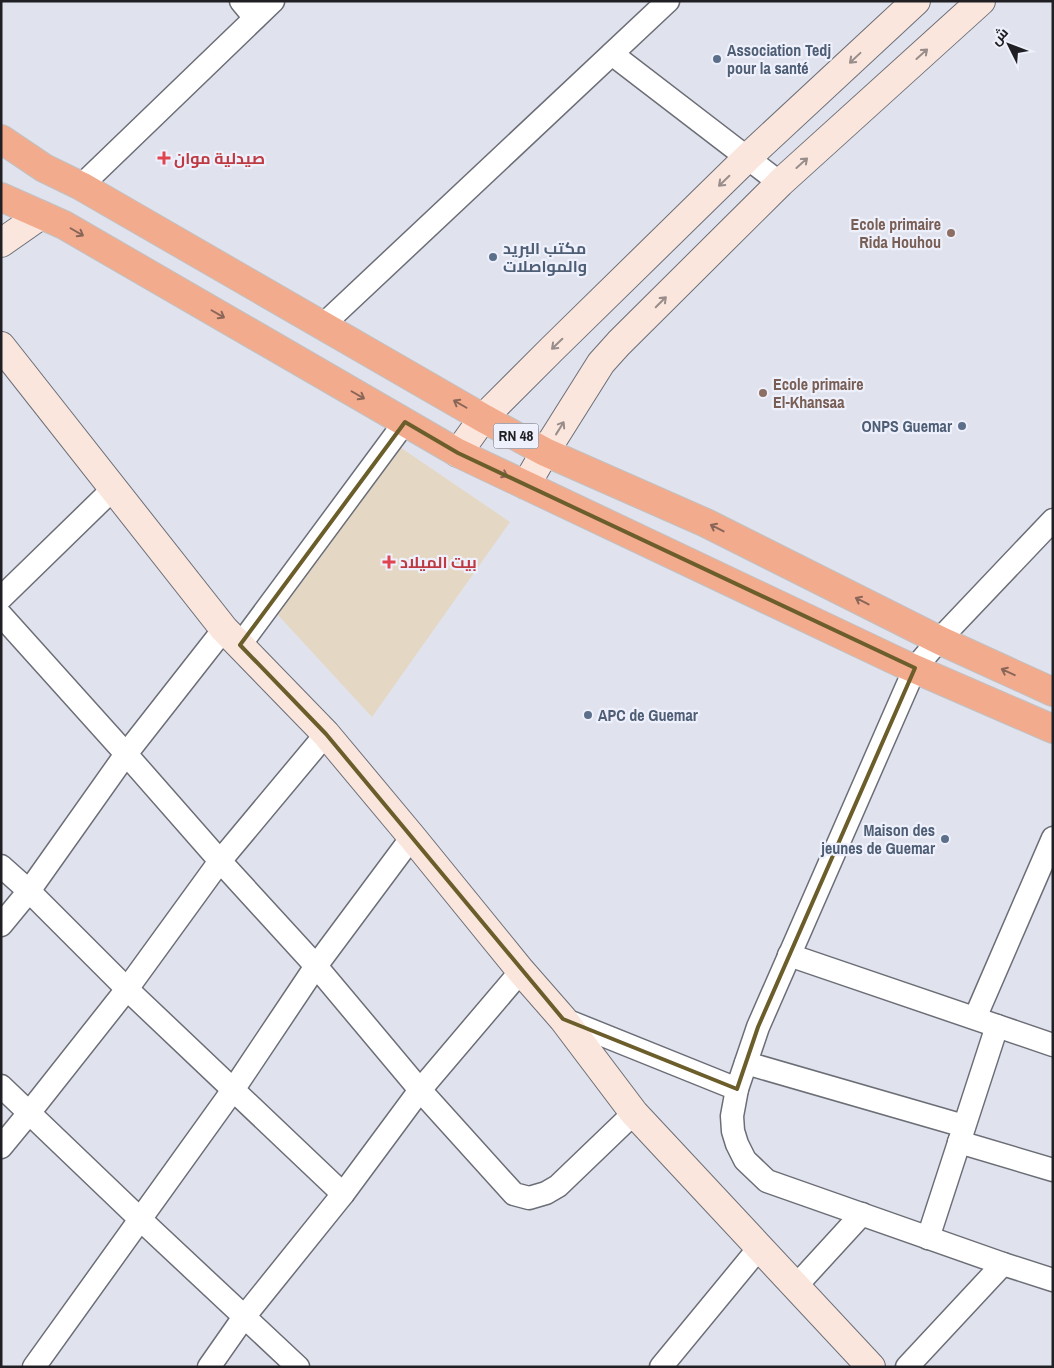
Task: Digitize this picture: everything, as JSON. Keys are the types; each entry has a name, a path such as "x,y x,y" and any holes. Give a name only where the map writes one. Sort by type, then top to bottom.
{"highway":[{"name":"RN 48","path":"1,139 44,168 81,186 546,452 706,523 939,640 1053,692"},
{"name":"RN 48","path":"1,197 64,225 458,453 884,655 1053,729"}],"street":[{"path":"81,186 248,10 273,1"},
{"path":"323,325 668,1"},
{"path":"458,453 484,418 588,314 747,158 916,1"},
{"path":"526,485 600,363 780,183 975,3"},
{"path":"612,54 780,183"},
{"path":"1,243 41,215"},
{"path":"588,314 619,343"},
{"path":"1,346 232,637 326,734 521,971 564,1018 634,1113 871,1367"},
{"path":"1,925 29,892 126,754 232,637 405,422"},
{"path":"1,598 114,488"},
{"path":"1053,520 939,640 915,668 758,1027 737,1089 732,1116 733,1131 745,1160 767,1181 1053,1280"},
{"path":"1,616 316,966 420,1090 514,1194 529,1198 546,1193 558,1186 634,1113"},
{"path":"1,1147 127,989 220,861 326,734"},
{"path":"34,1367 233,1090 316,966 412,837"},
{"path":"975,1018 1053,838"},
{"path":"1,866 127,989 343,1194"},
{"path":"789,955 1053,1045"},
{"path":"208,1367 244,1317 343,1194 420,1090 521,971"},
{"path":"564,1018 737,1089"},
{"path":"928,1238 997,1026"},
{"path":"746,1063 962,1134 1053,1170"},
{"path":"1,1086 140,1220 298,1367"},
{"path":"796,1286 862,1214"},
{"path":"661,1367 759,1248"},
{"path":"907,1367 1003,1264"}],"highlighted area":[{"path":"405,422 458,453 915,668 758,1027 737,1089 563,1019 326,734 240,645"}],"shaded area":[{"name":"بيت الميلاد","path":"388,439 510,522 372,717 266,602"}],"place":[{"name":"Association Tedj pour la santé","path":"717,59"},
{"name":"صيدلية موان","path":"164,158"},
{"name":"Ecole primaire Rida Houhou","path":"951,233"},
{"name":"مكتب البريد والمواصلات","path":"493,257"},
{"name":"Ecole primaire El-Khansaa","path":"763,393"},
{"name":"ONPS Guemar","path":"962,426"},
{"name":"بيت الميلاد","path":"389,562"},
{"name":"APC de Guemar","path":"588,715"},
{"name":"Maison des jeunes de Guemar","path":"945,839"}]}
